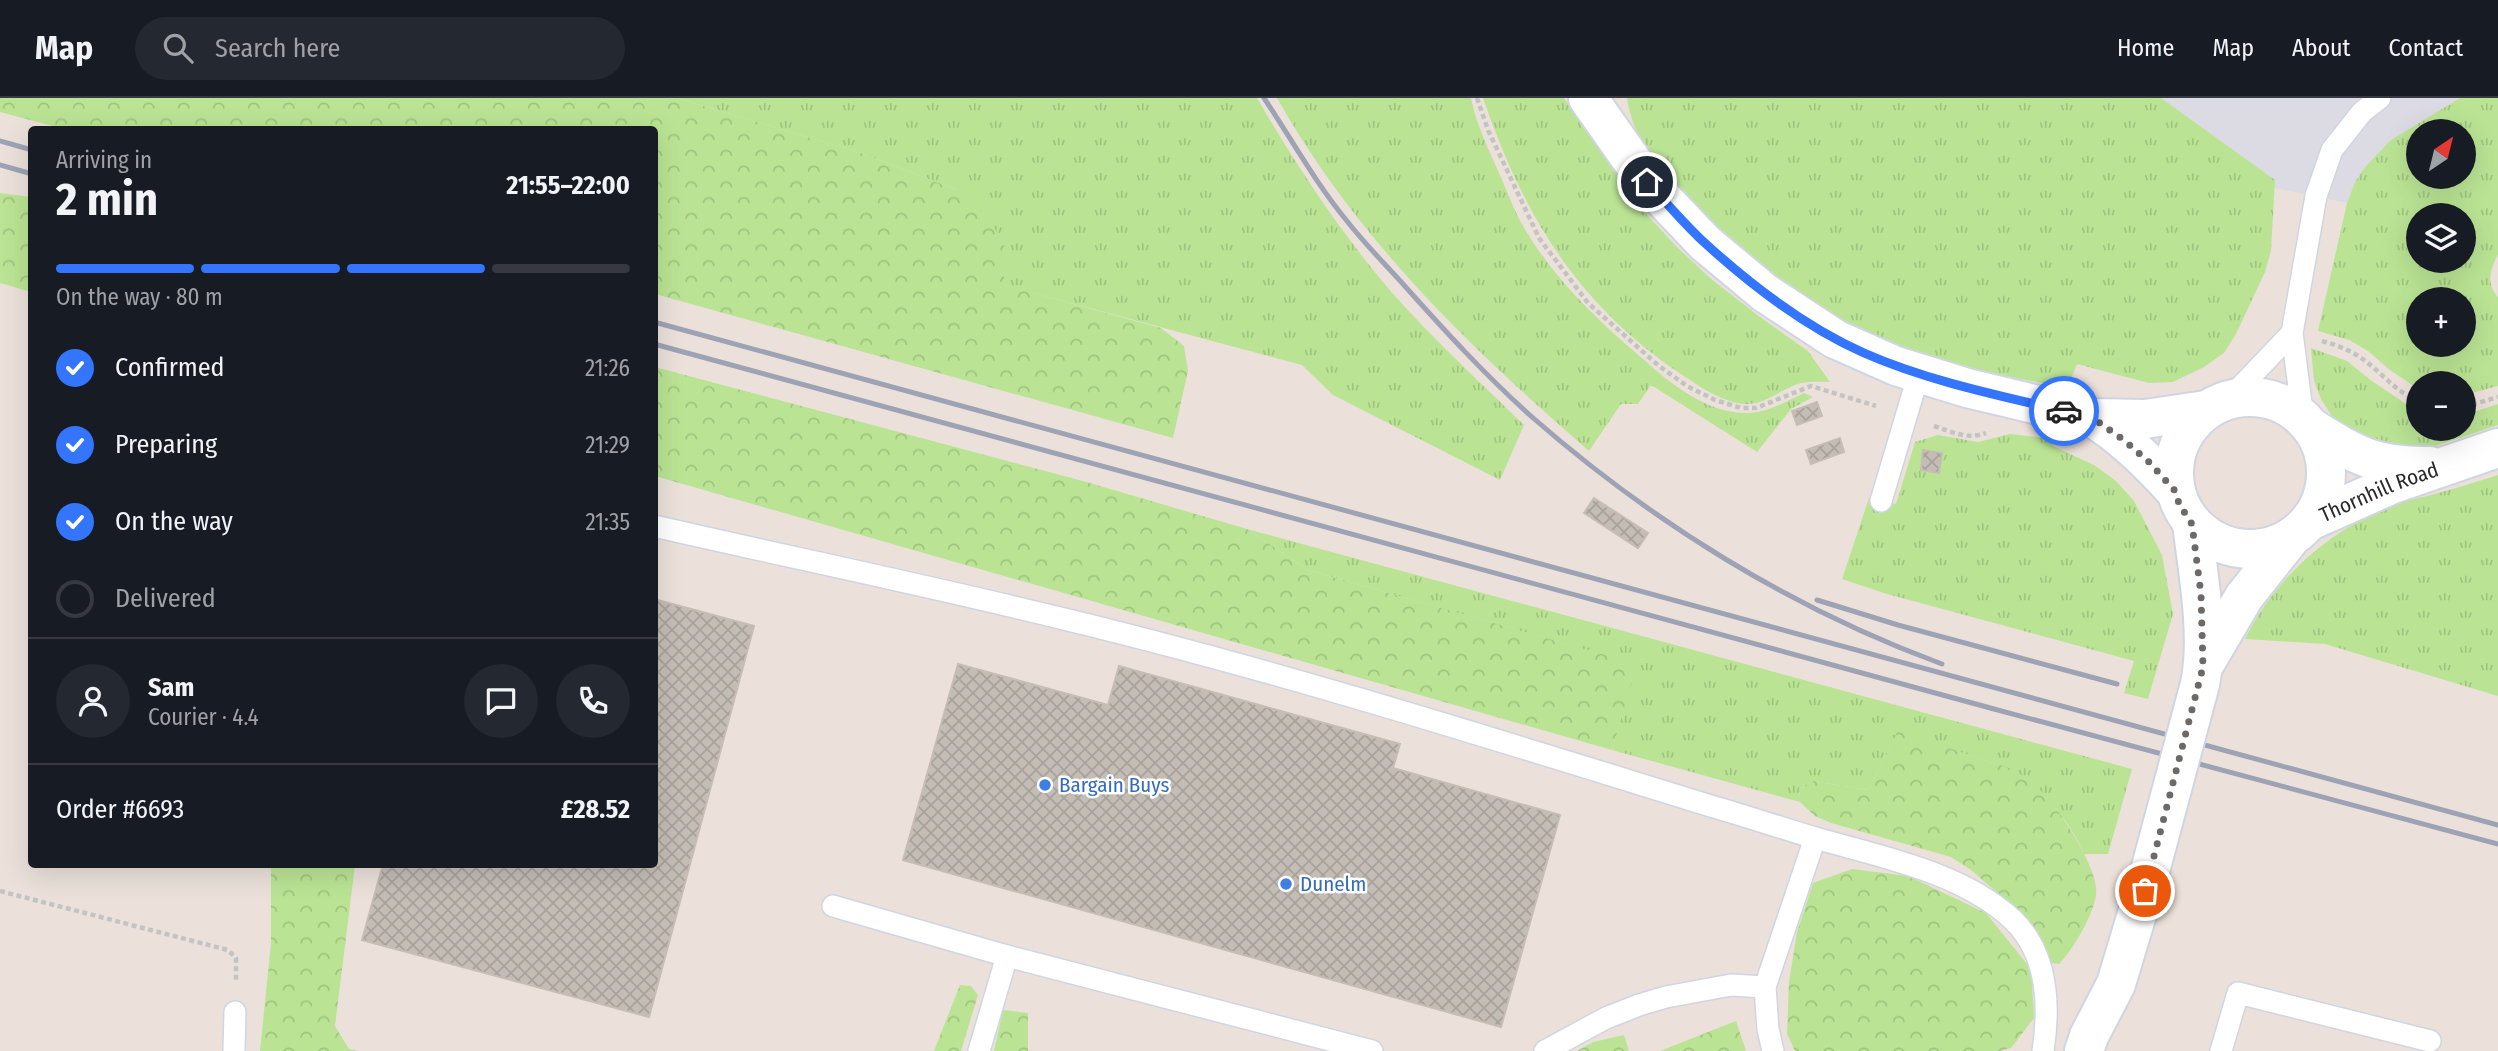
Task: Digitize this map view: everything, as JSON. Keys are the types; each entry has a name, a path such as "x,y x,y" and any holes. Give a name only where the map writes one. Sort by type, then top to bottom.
{"street":[{"path":"1588,98 1647,182 1705,243 1765,293 1835,339 1863,353 1967,388 2093,418 2145,419 2255,397 2268,399 2292,410 2307,423 2323,450 2326,475 2322,499 2300,530 2268,548 2233,548 2211,539 2150,463 2093,418"},
{"path":"2184,508 2173,466 2180,441 2195,418 2217,405"},
{"name":"Thornhill Road","path":"2307,423 2359,456 2397,465 2448,466"},
{"name":"Thornhill Road","path":"2081,1046 2116,984 2150,871 2201,676 2244,597 2300,530 2371,493 2498,448"},
{"name":"Thornhill Road","path":"2184,508 2201,594 2201,676"}],"lane":[{"path":"2307,423 2292,333 2316,196 2332,150 2362,112 2380,98"},
{"path":"2217,405 2292,333"},
{"path":"1881,501 1919,373"},
{"path":"658,527 1062,618 1194,653 1379,703 1815,838 1897,860 1968,889 1994,904 2029,937 2042,970 2046,1006 2043,1051"},
{"path":"1773,1051 1768,1028 1765,987 1815,838"},
{"path":"834,906 1007,956 1371,1051"},
{"path":"979,1051 1007,956"},
{"path":"1545,1051 1606,1018 1657,1000 1731,985 1765,987"},
{"path":"2221,1051 2238,993 2430,1041"},
{"path":"234,1051 235,1012"}],"path":[{"path":"1477,98 1488,130 1539,238 1588,303 1659,366 1687,386 1715,400 1741,408 1756,408 1811,386 1852,397 1968,437 1977,437 2039,405"},
{"path":"2292,333 2351,352 2365,360 2393,386 2406,394"},
{"path":"2476,403 2498,397"},
{"path":"0,891 228,950 236,958 235,1012"}],"shaded area":[{"path":"1954,98 2460,98 2426,119 2406,119 2406,131 2391,140 2355,182 2347,203 2256,184"}],"green space":[{"path":"0,98 677,98 861,153 957,190 990,219 1005,248 1004,285 1161,328 1184,346 1188,371 1173,438 658,295 658,126 53,126 0,112"},
{"path":"677,98 1257,98 1321,200 1375,273 1426,329 1524,425 1500,480 1333,395 1302,365 1003,285 957,190 861,153"},
{"path":"1277,98 1471,98 1483,136 1513,206 1535,245 1562,281 1593,314 1654,369 1678,388 1705,403 1734,412 1764,411 1804,393 1813,397 1791,409 1757,452 1651,385 1638,404 1621,404 1589,451 1459,331 1379,244 1308,149"},
{"path":"1483,98 1564,98 1636,203 1676,246 1710,278 1808,351 1830,382 1798,384 1758,403 1743,404 1715,395 1697,385 1637,341 1579,282 1555,249 1515,178"},
{"path":"1627,98 2161,98 2275,180 2271,251 2265,272 2236,334 2224,353 2204,367 2173,382 2149,383 2077,364 2068,387 1991,372 1911,350 1863,331 1771,273 1721,232 1669,178 1642,141 1630,113"},
{"path":"2460,98 2498,98 2498,255 2490,276 2498,297 2498,386 2476,392 2476,371 2406,371 2406,381 2368,351 2349,340 2318,331 2347,203 2355,182 2391,140 2406,131 2406,189 2476,189 2476,119 2426,119"},
{"path":"0,193 28,197 28,291 0,283"},
{"path":"2311,348 2347,361 2406,404 2406,441 2451,441 2427,449 2394,448 2344,430 2321,399 2314,381"},
{"path":"658,368 1083,481 1247,529 1308,570 1637,664 1612,750 658,477"},
{"path":"2498,404 2498,425 2476,432 2476,411"},
{"path":"2010,434 2054,439 2053,446 2094,465 2116,481 2134,501 2162,555 2173,614 2148,699 2124,693 2134,661 1887,594 1842,579 1869,498 1896,504 1915,442 1938,435 1978,442","holes":["1924,451 1941,453 1939,472 1921,471"]},
{"path":"2498,475 2498,696 2325,644 2245,639 2258,616 2290,575 2309,556 2352,525 2403,502"},
{"path":"1247,529 2132,769 2108,854 2084,854 2059,812 2020,775 2006,767 1898,731 1868,790 1813,781 1799,789 1800,802 1612,750 1636,664 1308,570"},
{"path":"1898,730 2015,771 2044,793 2063,818 2088,862 2096,895 2084,928 2059,964 2036,960 2027,952 2007,901 1971,870 1951,857 1831,823 1815,816 1800,802 1799,789 1813,781 1868,790"},
{"path":"271,868 355,868 335,1026 349,1049 357,1051 260,1051 271,943"},
{"path":"1852,869 1908,876 1986,913 2031,969 2034,1018 2011,1048 2000,1051 1795,1051 1787,1034 1789,982 1797,932 1813,883"},
{"path":"960,985 971,986 978,995 961,1051 934,1051"},
{"path":"1003,1010 1028,1013 1028,1051 994,1051"},
{"path":"1736,1021 1746,1051 1660,1051"},
{"path":"1624,1035 1629,1051 1577,1051 1593,1042"}],"building":[{"path":"1817,402 1822,416 1797,425 1792,411"},
{"path":"1840,438 1844,452 1811,464 1806,450"},
{"path":"1923,450 1942,453 1939,473 1921,470"},
{"path":"1594,498 1648,533 1638,548 1584,513"},
{"path":"658,600 754,626 649,1017 362,940 382,868 658,868"},
{"path":"958,664 1108,705 1119,666 1400,744 1393,768 1560,815 1501,1027 903,860"}],"railway":[{"path":"1264,98 1325,192 1367,245 1482,369 1578,456 1675,527 1778,589 1886,642 1942,664"},
{"path":"0,141 28,149"},
{"path":"0,165 28,173"},
{"path":"658,323 2498,825"},
{"path":"658,345 2498,844"},
{"path":"1817,600 1898,625 2117,684"}],"way so far":[{"path":"2064,411 2093,418 2150,463 2176,492 2179,504 2192,524 2201,594 2203,667 2145,891"}],"place":[{"name":"Bargain Buys","path":"1045,785"},
{"name":"Dunelm","path":"1286,884"}],"route":[{"path":"1647,182 1705,243 1765,293 1835,339 1896,366 1967,388 2064,411"}]}
